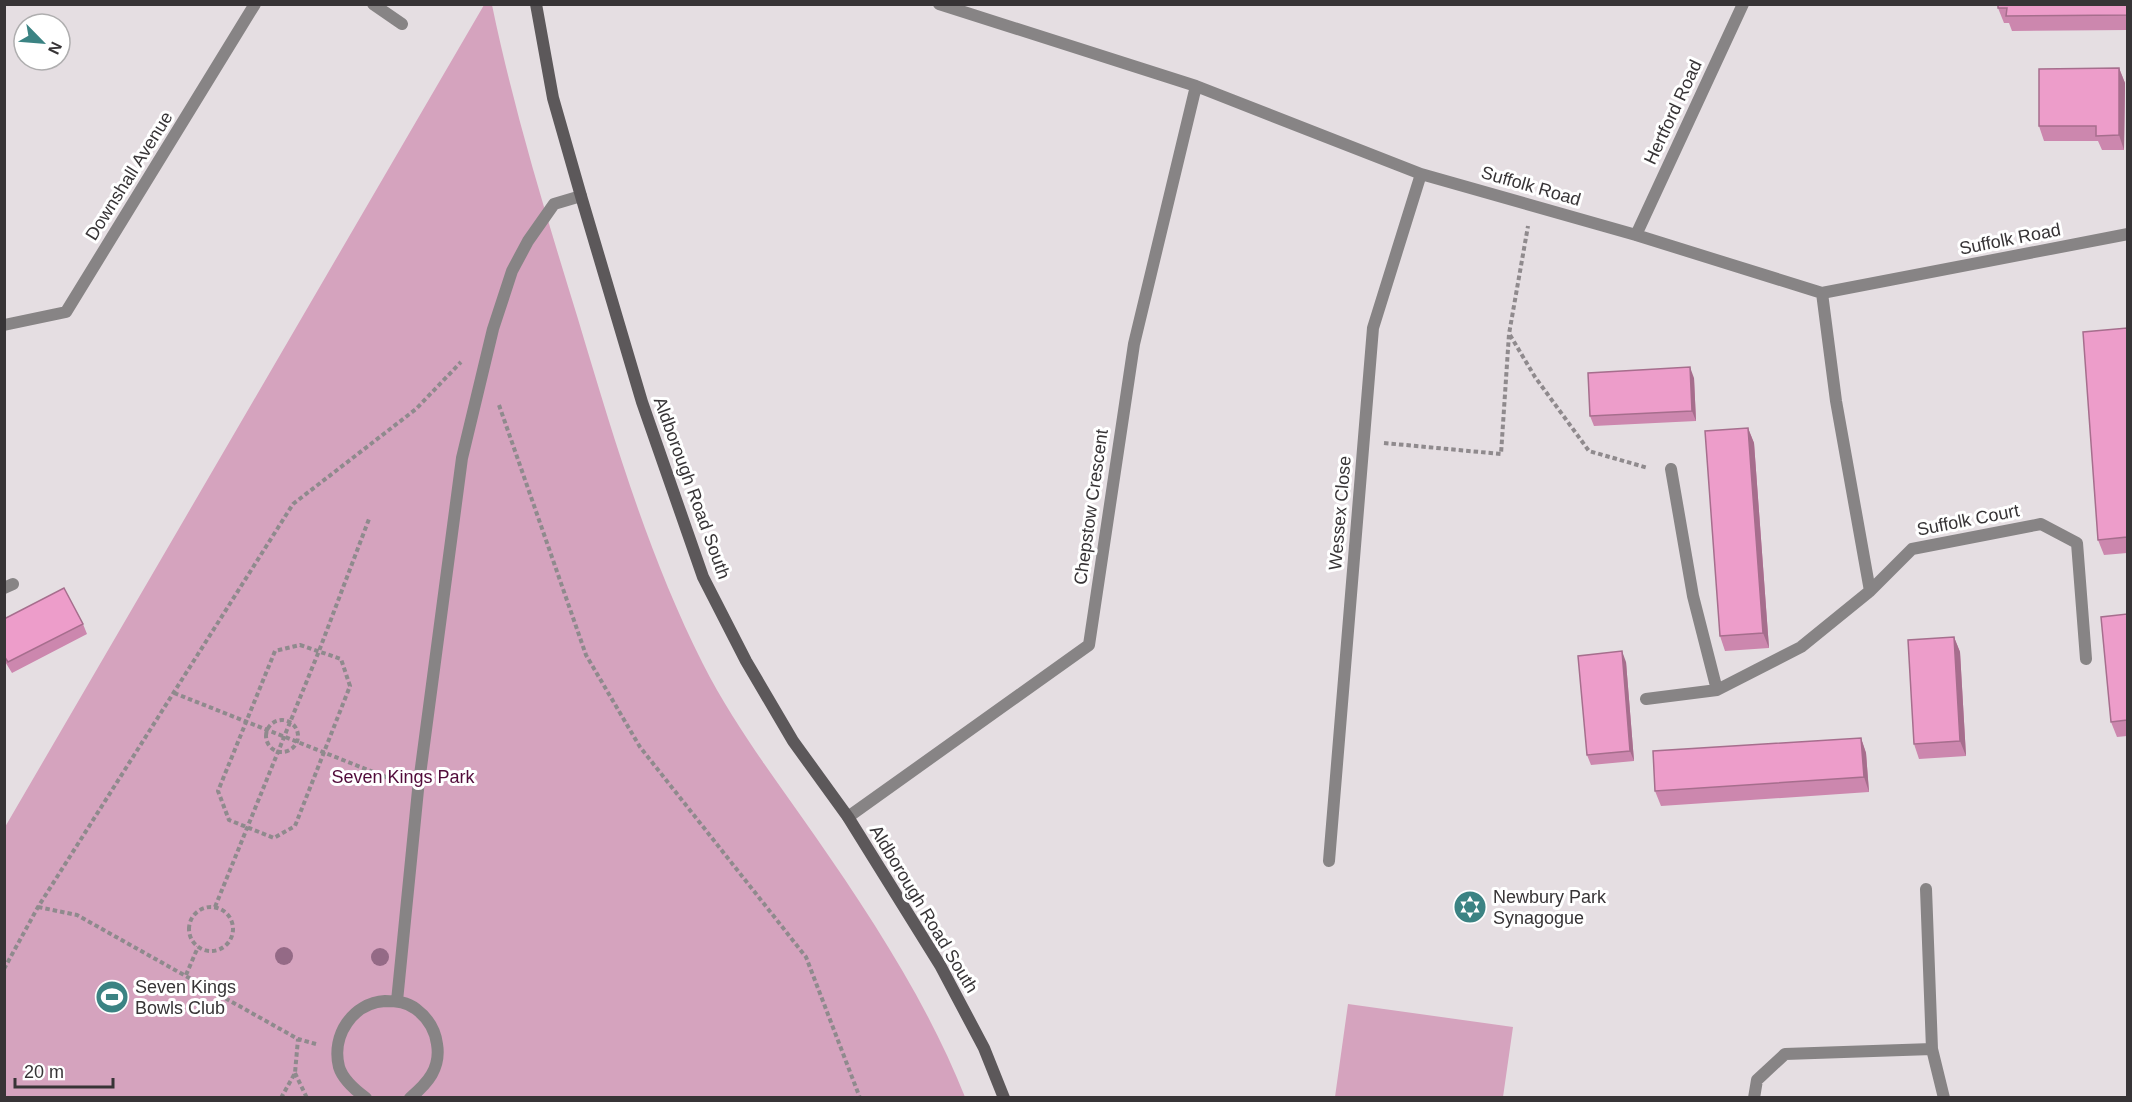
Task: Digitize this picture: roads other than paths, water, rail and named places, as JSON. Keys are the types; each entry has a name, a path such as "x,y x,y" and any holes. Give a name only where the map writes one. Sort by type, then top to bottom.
{"street":[{"name":"Downshall Avenue","path":"4,325 66,312 255,4"},
{"path":"373,4 402,24"},
{"name":"Aldborough Road South","path":"536,4 553,98 580,196 642,402 703,577 746,662 787,731 848,817 940,965 984,1048 1004,1098"},
{"name":"Suffolk Road","path":"939,4 1196,86 1421,174 1636,235 1822,293 2127,234"},
{"name":"Hertford Road","path":"1636,235 1743,4"},
{"name":"Chepstow Crescent","path":"848,817 1089,645 1134,344 1196,86"},
{"name":"Wessex Close","path":"1329,861 1373,328 1421,174"},
{"path":"397,1001 418,790 462,458 493,329 512,271 528,241 554,204 580,196"},
{"path":"1822,293 1836,401 1870,591"},
{"path":"1671,471 1694,596 1717,690"},
{"name":"Suffolk Court","path":"1646,699 1717,690 1801,647 1870,591 1912,549 2041,525 2077,543 2086,659"},
{"path":"1926,888 1932,1049 1944,1098"},
{"path":"366,1098 354,1089 340,1069 337,1049 343,1027 354,1013 374,1002 397,1001 412,1006 426,1017 436,1033 439,1054 435,1070 426,1085 410,1098"},
{"path":"1754,1098 1756,1080 1785,1054 1932,1049"}],"place":[{"name":"Newbury Park Synagogue","path":"1470,907"},
{"name":"Seven Kings Bowls Club","path":"112,997"}],"park label":[{"name":"Seven Kings Park","path":"403,777"}]}
